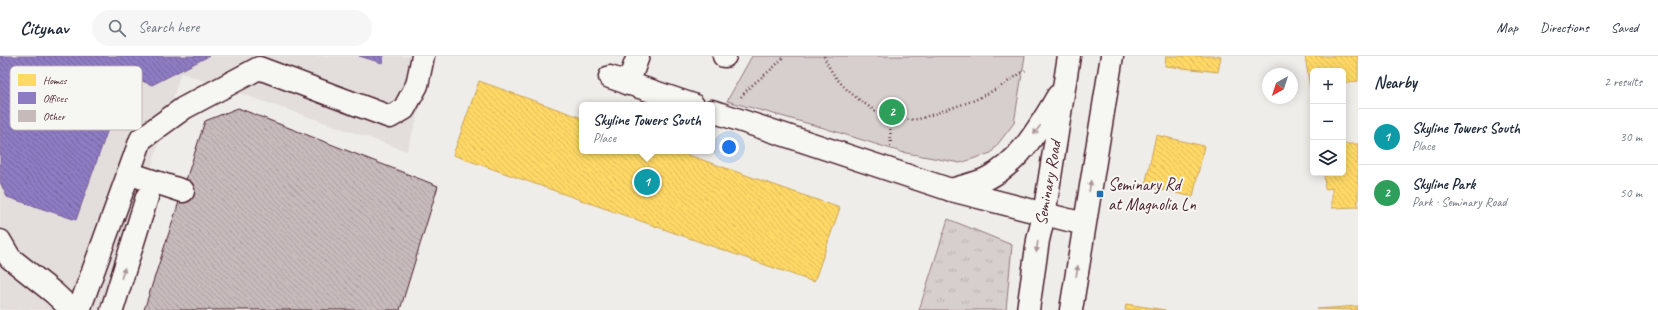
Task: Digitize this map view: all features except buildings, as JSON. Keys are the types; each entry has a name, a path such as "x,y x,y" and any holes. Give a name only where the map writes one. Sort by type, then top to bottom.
{"main road":[{"path":"79,310 141,139 184,108 259,68 390,117 404,109 416,85 423,56"},
{"path":"638,56 619,81 684,102"},
{"name":"Seminary Road","path":"1028,310 1038,240 1044,215 1069,56"},
{"path":"1071,310 1112,56"},
{"path":"951,190 987,178 1010,162 1040,127 1065,84"},
{"path":"715,112 951,190 1084,224"},
{"path":"128,173 183,191"},
{"path":"112,310 147,197"},
{"path":"0,241 10,258 59,297 72,310"}],"path":[{"path":"737,103 748,88 777,65 784,56"},
{"path":"824,56 828,66 844,88 890,122 919,119 976,100 1000,87 1027,69"},
{"path":"890,122 891,149"}],"shaded area":[{"path":"0,56 436,56 407,151 181,73 107,310 0,310"}],"green space":[{"path":"752,56 1025,56 1014,123 991,153 960,163 901,152 824,128 727,101"},
{"path":"948,219 1012,245 1006,310 919,310"}],"place":[{"name":"Skyline Park","path":"892,112"},
{"name":"Skyline Towers South","path":"647,182"},
{"name":"Seminary Rd at Magnolia Ln","path":"1100,194"}]}
